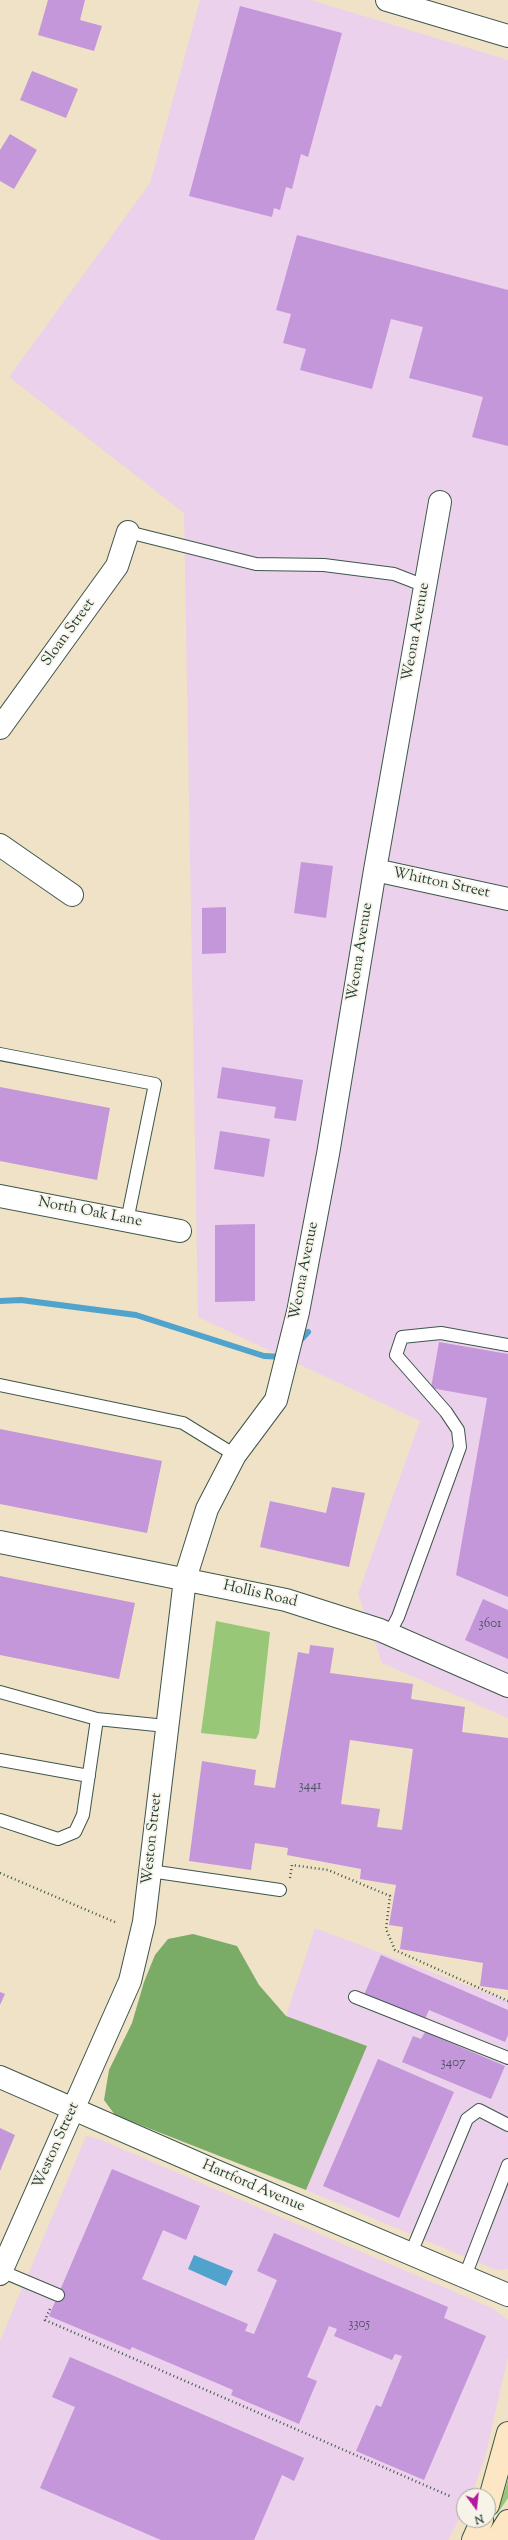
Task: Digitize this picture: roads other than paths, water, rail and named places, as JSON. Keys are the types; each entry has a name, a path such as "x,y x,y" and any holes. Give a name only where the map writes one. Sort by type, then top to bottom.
{"main road":[{"path":"493,2488 508,2433"},
{"path":"496,2540 508,2521"},
{"path":"472,2540 478,2528"}],"street":[{"path":"387,0 508,36"},
{"name":"Weona Avenue","path":"276,1400 298,1312 326,1162 424,586 440,502"},
{"name":"Sloan Street","path":"0,728 117,566 128,532"},
{"path":"0,845 72,895"},
{"name":"Whitton Street","path":"375,870 508,899"},
{"name":"North Oak Lane","path":"0,1196 180,1231"},
{"name":"Weston Street","path":"1,2273 130,1981 144,1922 166,1726 185,1578 207,1509 236,1455 276,1400"},
{"name":"Hollis Road","path":"0,1542 185,1578 286,1600 349,1618 508,1686"},
{"name":"Hartford Avenue","path":"0,2077 73,2110 508,2295"}],"lane":[{"path":"128,532 256,564 324,565 394,574 424,586"},
{"path":"0,1054 155,1084 127,1221"},
{"path":"389,1634 398,1617 460,1447 458,1430 446,1412 396,1355 402,1337 441,1333 508,1345"},
{"path":"0,1385 183,1423 236,1455"},
{"path":"0,1692 97,1719 166,1726"},
{"path":"0,1820 58,1839 75,1832 83,1815 97,1719"},
{"path":"0,1760 89,1776"},
{"path":"150,1871 280,1890"},
{"path":"355,1997 508,2058"},
{"path":"410,2253 467,2119 479,2110 508,2125"},
{"path":"465,2276 508,2165"},
{"path":"1,2273 57,2294"}],"water":[{"path":"194,2255 233,2271 226,2286 188,2269"}],"waterway":[{"path":"0,1301 21,1300 136,1315 264,1356 284,1357"},
{"path":"297,1344 308,1332"}]}
